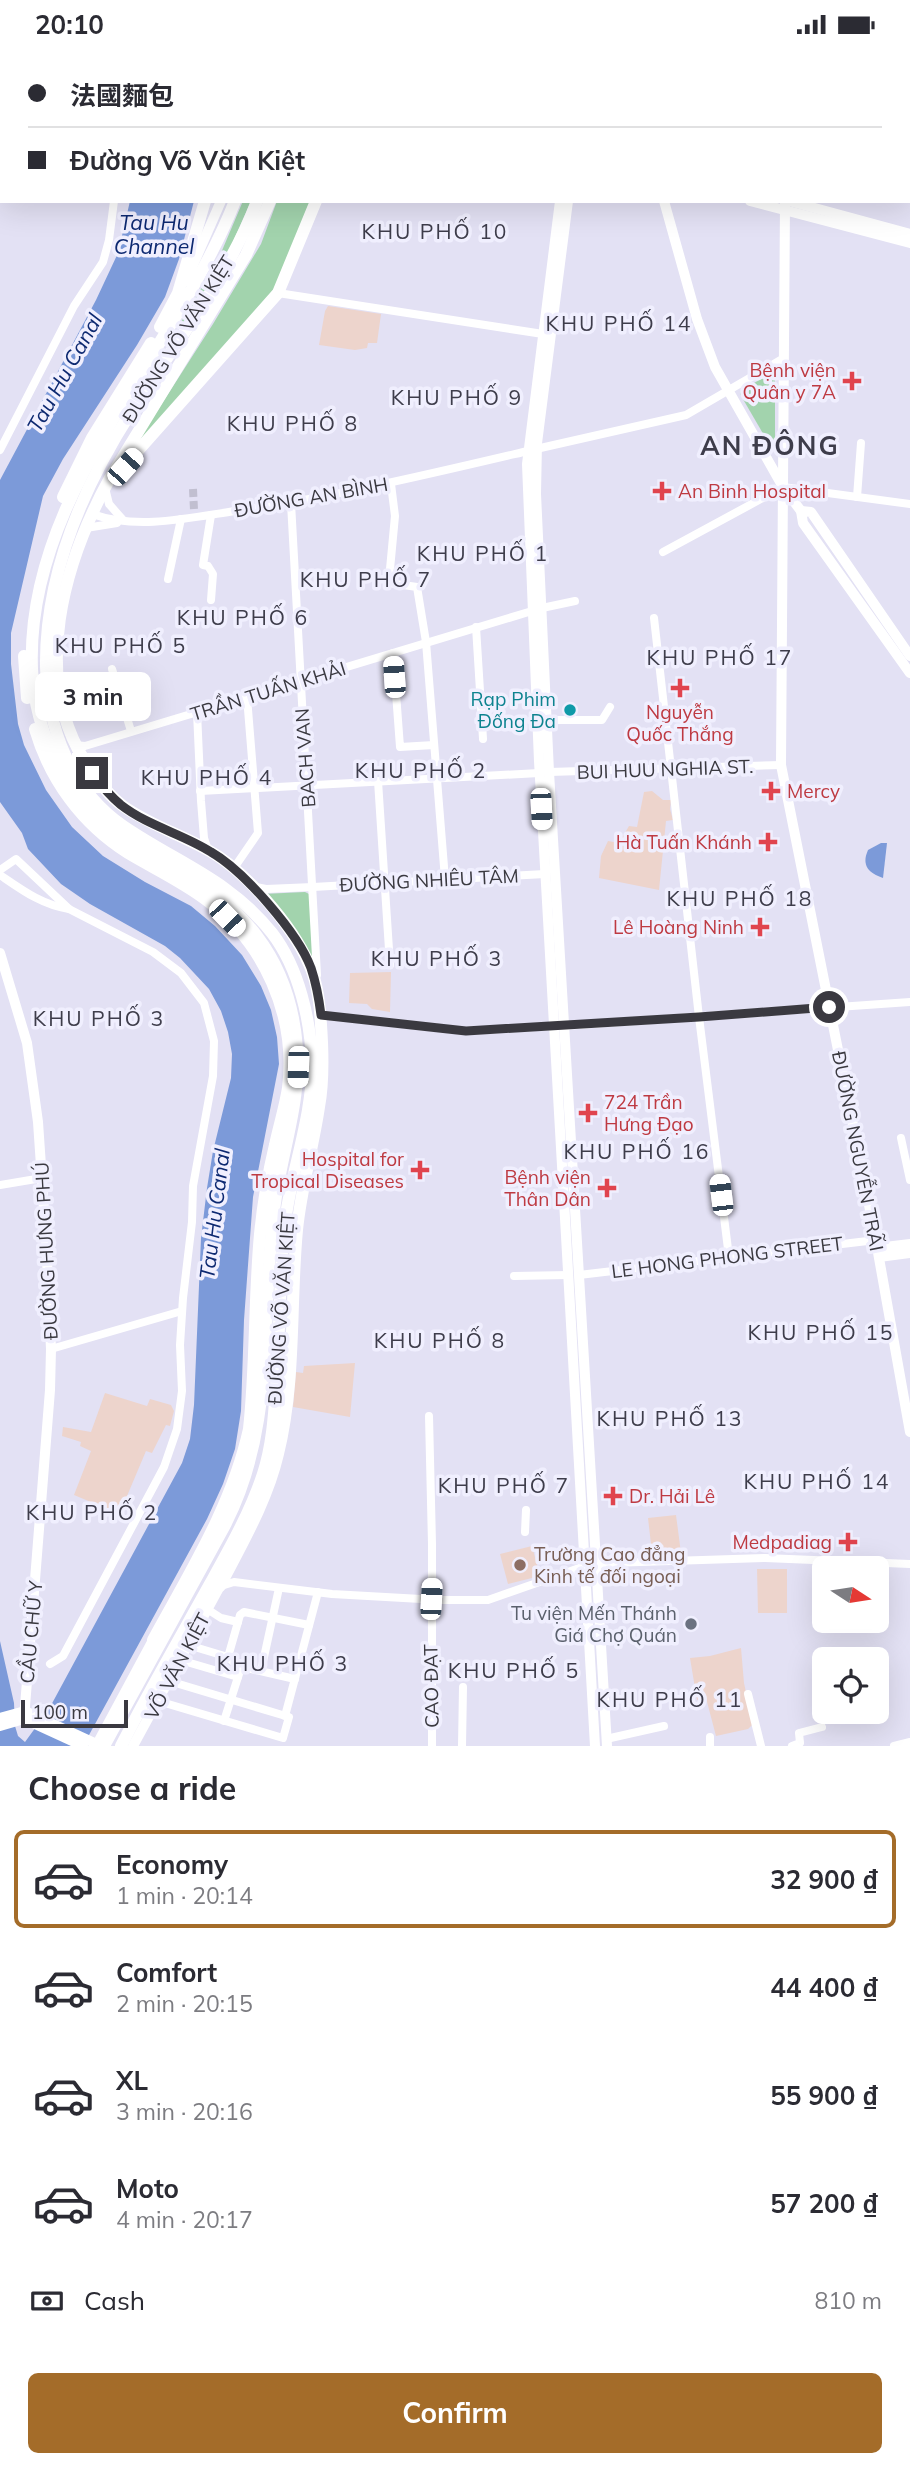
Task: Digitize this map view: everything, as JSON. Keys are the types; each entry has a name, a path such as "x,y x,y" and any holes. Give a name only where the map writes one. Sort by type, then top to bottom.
{"highway":[{"name":"ĐƯỜNG VÕ VĂN KIỆT","path":"181,1607 238,1500 254,1449 261,1402 275,1203 297,1086 295,1018 286,957 274,936 252,911 228,888 110,816 91,797 64,754 56,732 49,704 47,644 52,599 72,533 75,507 92,438 158,332 178,293 204,203"},
{"name":"ĐƯỜNG VÕ VĂN KIỆT","path":"220,1586 231,1577 263,1501 282,1438 290,1372 296,1230 321,1091 321,1015 318,996 310,966 302,950 280,918 234,868 202,843 135,814 103,787 80,748 61,702 56,663 66,591 86,528 75,507 99,444 209,261 234,203"},
{"name":"ĐƯỜNG VÕ VĂN KIỆT","path":"122,1746 243,1524 270,1451 285,1227 311,1086 312,1065 276,968 257,936 205,887 128,841 95,816 71,787 52,752 34,695 32,648 41,586 49,554 112,444 220,277 256,203"},
{"name":"ĐƯỜNG VÕ VĂN KIỆT","path":"107,482 240,265 269,203"},
{"name":"ĐƯỜNG VÕ VĂN KIỆT","path":"75,507 125,467 278,293 315,203"},
{"path":"146,367 158,332"},
{"path":"72,533 79,528 86,528"},
{"path":"295,1018 321,1015"},
{"name":"ĐƯỜNG VÕ VĂN KIỆT","path":"153,1640 221,1514 247,1440 260,1233 268,1175 288,1088 288,1056 295,1018"},
{"name":"VÕ VĂN KIỆT","path":"102,1742 181,1607"}],"main road":[{"path":"178,293 220,203"},
{"path":"547,335 560,203"},
{"path":"568,203 532,450 544,773 595,1645 595,1746"},
{"path":"665,203 700,327 728,392 783,487 801,511 803,523 908,667"},
{"path":"768,203 787,205 906,238"},
{"name":"ĐƯỜNG NGUYỄN TRÃI","path":"787,205 781,765 877,1249 910,1432"},
{"path":"801,511 811,512 910,656"},
{"path":"537,610 547,720 544,773"},
{"name":"ĐƯỜNG HƯNG PHÚ","path":"0,953 27,1043 43,1178 51,1349 50,1403 38,1553"},
{"name":"LE HONG PHONG STREET","path":"877,1249 910,1244"},
{"name":"LE HONG PHONG STREET","path":"877,1249 910,1253"},
{"name":"CẦU CHỮ Y","path":"24,1715 38,1553"},
{"name":"VÕ VĂN KIỆT","path":"133,1746 220,1586"},
{"name":"VÕ VĂN KIỆT","path":"102,1742 153,1640"},
{"path":"595,1645 606,1743"},
{"path":"0,1726 24,1715 83,1746"},
{"name":"CẦU CHỮ Y","path":"0,1718 24,1715 102,1742 122,1746"}],"street":[{"path":"0,450 75,306 103,262 114,203"},
{"path":"278,293 547,335"},
{"name":"ĐƯỜNG AN BÌNH","path":"75,507 123,520 181,519 291,503 391,484 681,417 784,358"},
{"path":"857,497 861,443"},
{"path":"107,482 109,505 123,520"},
{"path":"390,569 394,516 391,484"},
{"path":"663,552 783,487 910,504"},
{"name":"BACH VAN","path":"291,503 318,996"},
{"path":"211,515 203,565 208,566 213,574 211,600"},
{"path":"167,579 181,519"},
{"path":"86,528 123,520"},
{"path":"389,583 417,585 426,642 445,879"},
{"name":"TRẦN TUẤN KHẢI","path":"80,748 426,642 575,601"},
{"path":"654,618 729,1257"},
{"path":"476,628 483,739"},
{"path":"393,653 400,747 434,745"},
{"path":"111,669 131,731"},
{"path":"234,868 258,834 247,697"},
{"path":"547,720 602,720 610,707"},
{"path":"197,712 202,843"},
{"name":"BUI HUU NGHIA ST.","path":"200,791 544,773 781,765"},
{"path":"378,781 390,965"},
{"path":"50,1664 63,1656 164,1468 177,1429 181,1406 182,1311 192,1222 193,1186 213,1076 212,1033 204,1003 181,973 153,952 69,909 38,900 0,873 16,859 69,909"},
{"name":"ĐƯỜNG NHIÊU TÂM","path":"250,884 262,889 550,874"},
{"path":"321,1015 466,1031 910,1002"},
{"path":"901,1138 910,1179"},
{"path":"0,1185 43,1178"},
{"name":"LE HONG PHONG STREET","path":"514,1276 574,1275 729,1257 877,1249"},
{"path":"51,1349 182,1311"},
{"name":"CAO ĐẠT","path":"429,1416 432,1746"},
{"path":"525,1532 526,1510"},
{"path":"231,1577 279,1588 318,1592 431,1599 494,1599 591,1566 765,1558 910,1564"},
{"path":"261,1671 279,1588"},
{"path":"158,1701 283,1738 318,1592"},
{"path":"207,1609 221,1618 238,1622"},
{"path":"228,1657 238,1622 244,1612 309,1625"},
{"path":"188,1645 228,1657 238,1666 295,1679"},
{"path":"180,1660 238,1677"},
{"path":"224,1721 238,1677 238,1666"},
{"path":"169,1681 287,1717"},
{"path":"462,1746 463,1687"},
{"path":"748,1694 761,1746"},
{"path":"606,1743 664,1726"},
{"path":"792,1746 800,1744 799,1733 822,1727"},
{"path":"894,1746 910,1742"}],"shaded area":[{"path":"328,306 381,314 377,343 368,343 367,348 355,350 319,345"},
{"path":"652,791 663,800 671,800 673,820 666,821 659,890 599,878 601,856 608,841 619,843 629,826 637,827 644,792"},
{"path":"391,972 390,1012 372,1009 367,1004 349,1003 350,973"},
{"path":"355,1363 350,1417 293,1407 296,1372 303,1373 304,1366"},
{"path":"105,1393 147,1406 150,1399 171,1405 174,1411 170,1426 166,1425 152,1453 146,1451 127,1496 116,1511 74,1495 91,1451 80,1446 81,1442 62,1436 63,1427 91,1432"},
{"path":"676,1515 681,1553 658,1554 657,1544 651,1544 648,1518"},
{"name":"Trường Cao đẳng Kinh tế đối ngoại","path":"532,1546 540,1576 508,1584 500,1554"},
{"path":"757,1569 787,1569 787,1613 758,1613"},
{"path":"741,1648 744,1683 753,1724 748,1729 716,1736 706,1698 697,1700 690,1658"}],"green space":[{"path":"242,203 250,203 228,253 183,326 180,324 218,260"},
{"path":"276,203 309,203 275,288 127,458 213,324 261,244"},
{"path":"772,373 775,374 775,449 772,449 740,394 741,390"},
{"path":"263,894 309,894 314,963"}],"water":[{"name":"Tau Hu Channel","path":"130,203 193,203 179,259 165,297 63,459 43,496 11,633 11,664 18,724 24,745 46,790 72,827 103,856 191,906 215,926 242,955 261,986 271,1010 279,1064 253,1197 241,1411 235,1449 223,1484 207,1519 83,1746 0,1746 0,1641 14,1703 15,1726 18,1736 25,1742 49,1709 182,1463 190,1439 194,1405 201,1238 207,1188 231,1078 232,1054 228,1032 209,989 165,946 90,904 61,884 28,849 22,833 0,802 0,480 96,300 118,253"},
{"path":"887,843 883,878 870,871 865,860 868,850"}],"tunnel":[{"path":"193,489 194,510"}],"place":[{"name":"Bệnh viện Quân y 7A","path":"852,381"},
{"name":"An Binh Hospital","path":"662,491"},
{"name":"Nguyễn Quốc Thắng","path":"680,688"},
{"name":"Rạp Phim Đống Đa","path":"570,710"},
{"name":"Mercy","path":"771,791"},
{"name":"Hà Tuấn Khánh","path":"768,842"},
{"name":"Lê Hoàng Ninh","path":"760,927"},
{"name":"724 Trần Hưng Đạo","path":"588,1113"},
{"name":"Hospital for Tropical Diseases","path":"420,1170"},
{"name":"Bệnh viện Thân Dân","path":"607,1188"},
{"name":"Dr. Hải Lê","path":"613,1496"},
{"name":"Medpadiag","path":"848,1542"},
{"name":"Trường Cao đẳng Kinh tế đối ngoại","path":"520,1565"},
{"name":"Tu viện Mến Thánh Giá Chợ Quán","path":"691,1624"}],"district":[{"name":"KHU PHỐ 10","path":"435,232"},
{"name":"KHU PHỐ 14","path":"619,324"},
{"name":"KHU PHỐ 9","path":"457,398"},
{"name":"KHU PHỐ 8","path":"293,424"},
{"name":"AN ĐÔNG","path":"770,446"},
{"name":"KHU PHỐ 1","path":"483,554"},
{"name":"KHU PHỐ 7","path":"366,580"},
{"name":"KHU PHỐ 6","path":"243,618"},
{"name":"KHU PHỐ 5","path":"121,646"},
{"name":"KHU PHỐ 17","path":"720,658"},
{"name":"KHU PHỐ 2","path":"421,771"},
{"name":"KHU PHỐ 4","path":"207,778"},
{"name":"KHU PHỐ 18","path":"740,899"},
{"name":"KHU PHỐ 3","path":"437,959"},
{"name":"KHU PHỐ 3","path":"99,1019"},
{"name":"KHU PHỐ 16","path":"637,1152"},
{"name":"KHU PHỐ 15","path":"821,1333"},
{"name":"KHU PHỐ 8","path":"440,1341"},
{"name":"KHU PHỐ 13","path":"670,1419"},
{"name":"KHU PHỐ 14","path":"817,1482"},
{"name":"KHU PHỐ 7","path":"504,1486"},
{"name":"KHU PHỐ 2","path":"92,1513"},
{"name":"KHU PHỐ 3","path":"283,1664"},
{"name":"KHU PHỐ 5","path":"514,1671"},
{"name":"KHU PHỐ 11","path":"670,1700"}],"route":[{"path":"92,773 122,805 223,859 250,884 280,918 302,950 310,966 321,1015 466,1031 829,1007"}],"water label":[{"name":"Tau Hu Canal","path":"65,373"},
{"name":"Tau Hu Canal","path":"215,1214"}]}
